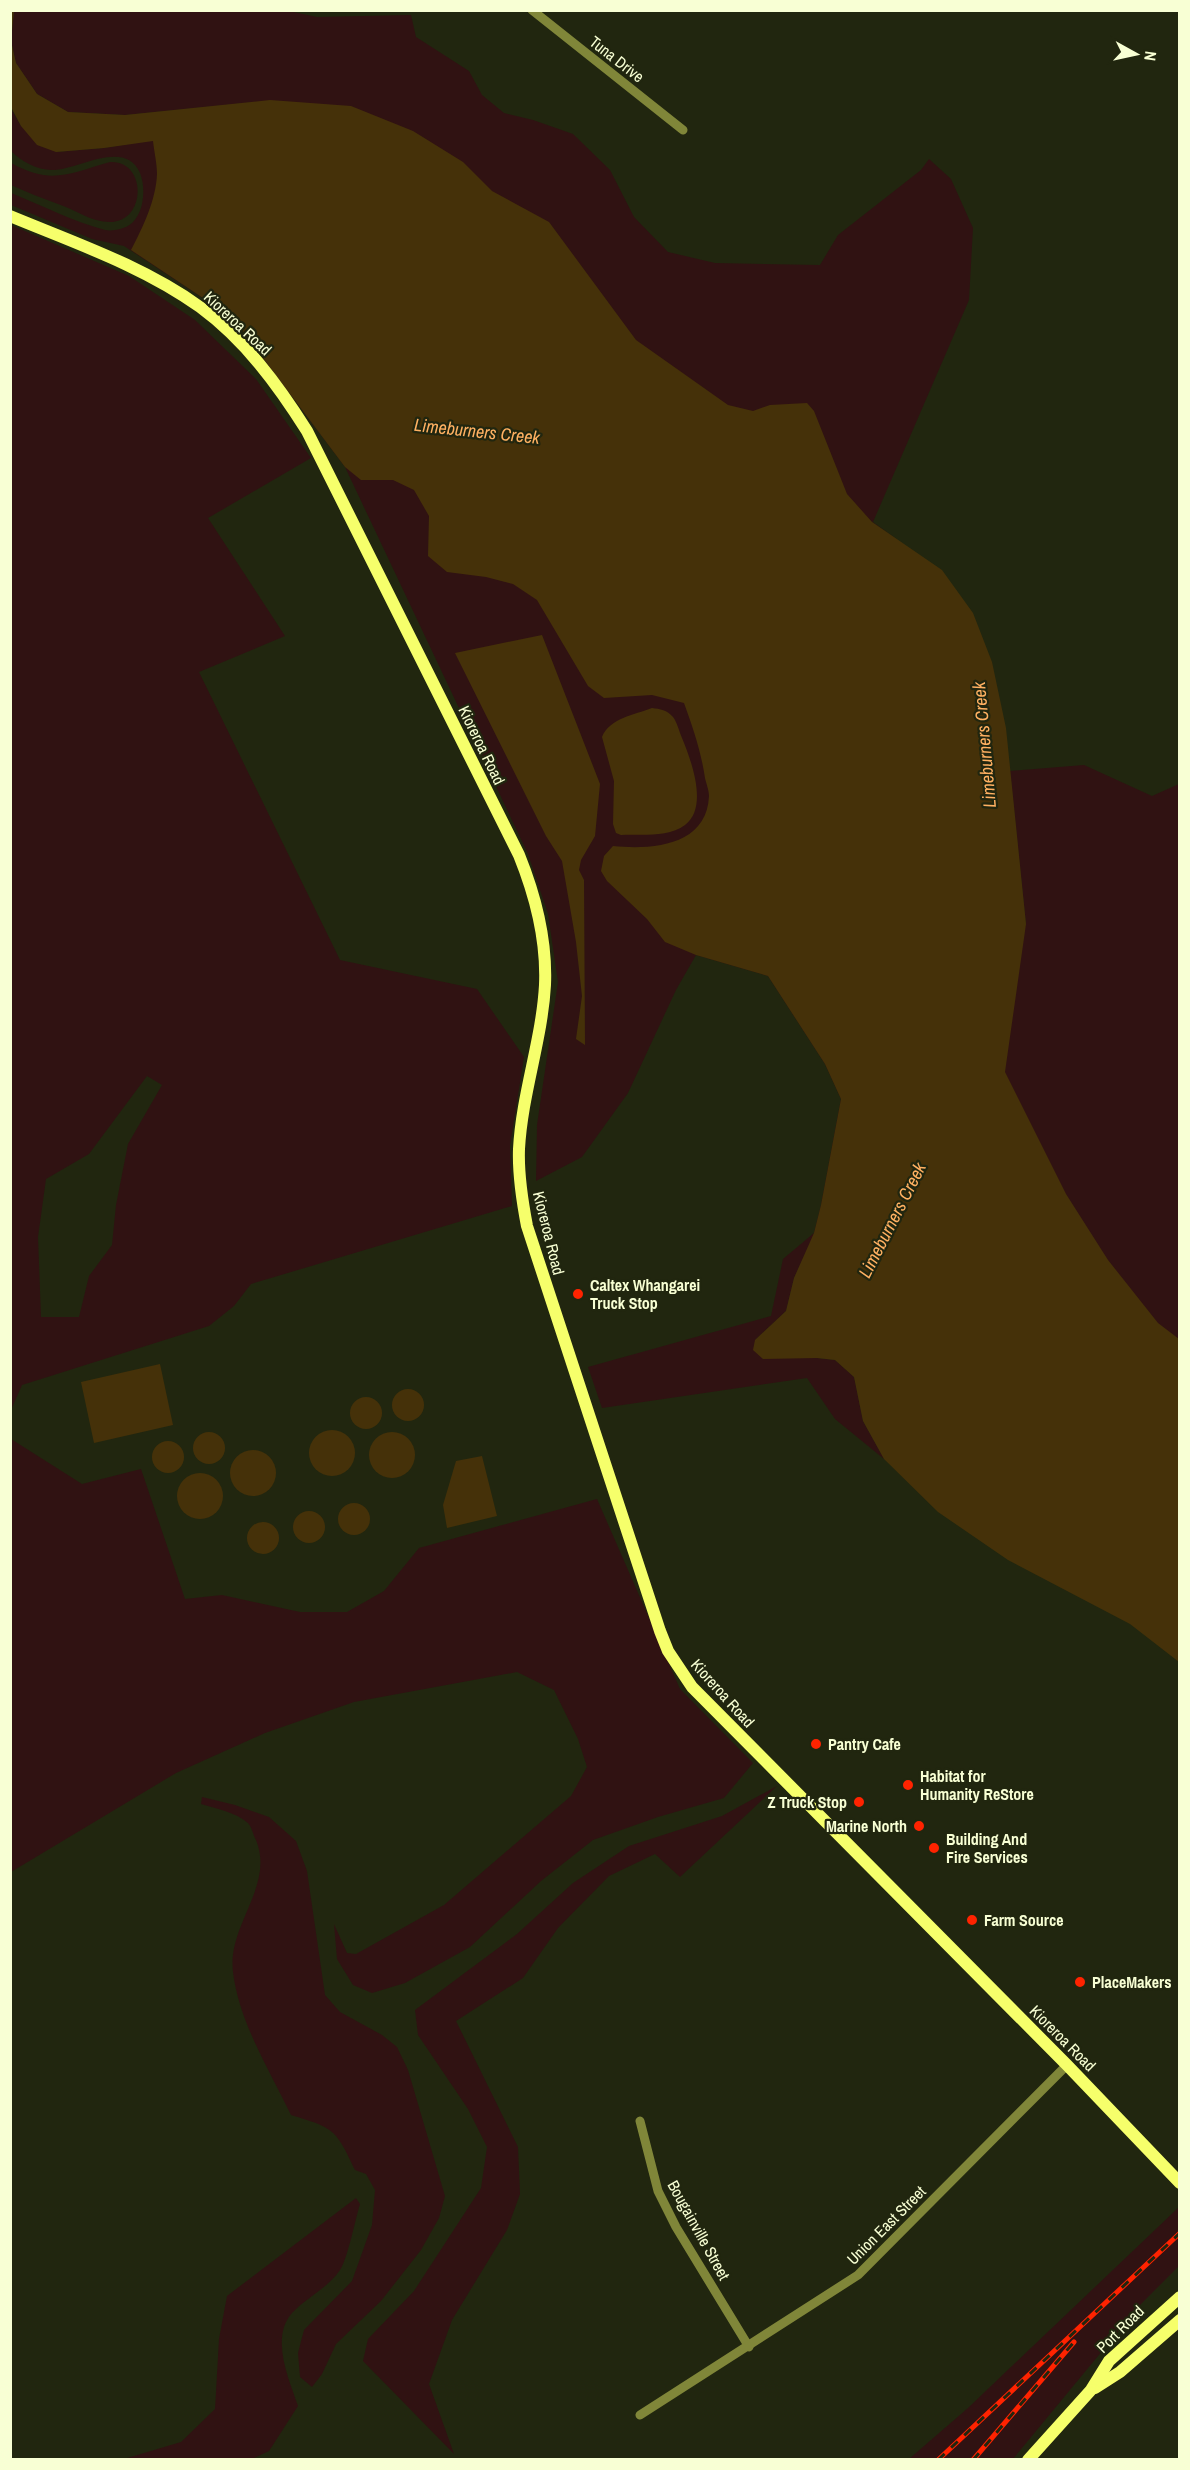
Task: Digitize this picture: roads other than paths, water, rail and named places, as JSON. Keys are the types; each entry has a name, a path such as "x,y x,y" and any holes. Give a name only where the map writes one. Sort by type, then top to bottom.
{"main road":[{"name":"Kioreroa Road","path":"10,216 139,271 201,308 250,353 290,404 307,432 519,855 533,890 543,936 545,983 543,1010 519,1147 527,1226 668,1651 679,1670 707,1703 1178,2179"},
{"name":"Port Road","path":"1028,2460 1091,2391 1109,2361 1179,2297"},
{"name":"Port Road","path":"1091,2391 1120,2372 1179,2320"}],"street":[{"name":"Tuna Drive","path":"532,10 683,130"},
{"name":"Union East Street","path":"640,2415 858,2275 1067,2065"},
{"name":"Bougainville Street","path":"640,2121 658,2191 676,2227 749,2347"}],"water":[{"name":"Limeburners Creek","path":"10,11 14,11 11,41 16,63 37,94 68,112 125,115 270,100 351,106 413,131 463,162 492,191 549,222 636,340 728,405 753,411 770,405 807,403 814,411 847,494 872,522 942,570 973,613 992,662 1006,728 1026,924 1005,1072 1066,1194 1108,1260 1158,1323 1179,1339 1179,1662 1130,1624 1008,1560 938,1512 884,1459 863,1421 854,1377 835,1360 763,1359 753,1350 755,1340 786,1311 794,1278 814,1233 841,1099 825,1064 768,976 696,955 665,942 647,919 607,881 601,871 604,856 613,846 644,847 675,841 688,835 699,825 706,813 709,791 694,731 684,703 652,695 604,698 588,686 537,600 513,584 486,577 447,572 428,556 429,516 414,490 393,480 361,480 345,467 233,318 131,250 154,194 157,166 153,141 56,152 37,145 21,126 11,107"},
{"path":"542,635 600,784 595,836 581,860 579,870 584,880 585,1045 576,1039 582,996 576,942 562,861 546,836 455,653"},
{"path":"652,708 666,711 676,721 693,770 697,795 696,807 692,817 685,825 671,832 621,835 616,833 613,824 614,781 602,737 617,721"},
{"path":"160,1364 173,1425 94,1443 81,1382"},
{"path":"408,1389 419,1394 424,1405 419,1416 408,1421 397,1416 392,1405 397,1394"},
{"path":"366,1397 377,1402 382,1413 377,1424 366,1429 355,1424 350,1413 355,1402"},
{"path":"332,1430 348,1437 355,1453 348,1469 332,1476 316,1469 309,1453 316,1437"},
{"path":"209,1432 220,1437 225,1448 220,1459 209,1464 198,1459 193,1448 198,1437"},
{"path":"392,1432 408,1439 415,1455 408,1471 392,1478 376,1471 369,1455 376,1439"},
{"path":"168,1441 179,1446 184,1457 179,1468 168,1473 157,1468 152,1457 157,1446"},
{"path":"253,1450 269,1457 276,1473 269,1489 253,1496 237,1489 230,1473 237,1457"},
{"path":"482,1456 497,1516 447,1528 443,1505 456,1461"},
{"path":"200,1473 216,1480 223,1496 216,1512 200,1519 184,1512 177,1496 184,1480"},
{"path":"354,1503 365,1508 370,1519 365,1530 354,1535 343,1530 338,1519 343,1508"},
{"path":"309,1511 320,1516 325,1527 320,1538 309,1543 298,1538 293,1527 298,1516"},
{"path":"263,1522 274,1527 279,1538 274,1549 263,1554 252,1549 247,1538 252,1527"}],"railway":[{"path":"938,2460 1180,2233"},
{"path":"973,2460 1074,2342"}],"place":[{"name":"Caltex Whangarei Truck Stop","path":"578,1294"},
{"name":"Pantry Cafe","path":"816,1744"},
{"name":"Habitat for Humanity ReStore","path":"908,1785"},
{"name":"Z Truck Stop","path":"859,1802"},
{"name":"Marine North","path":"919,1826"},
{"name":"Building And Fire Services","path":"934,1848"},
{"name":"Farm Source","path":"972,1920"},
{"name":"PlaceMakers","path":"1080,1982"}]}
